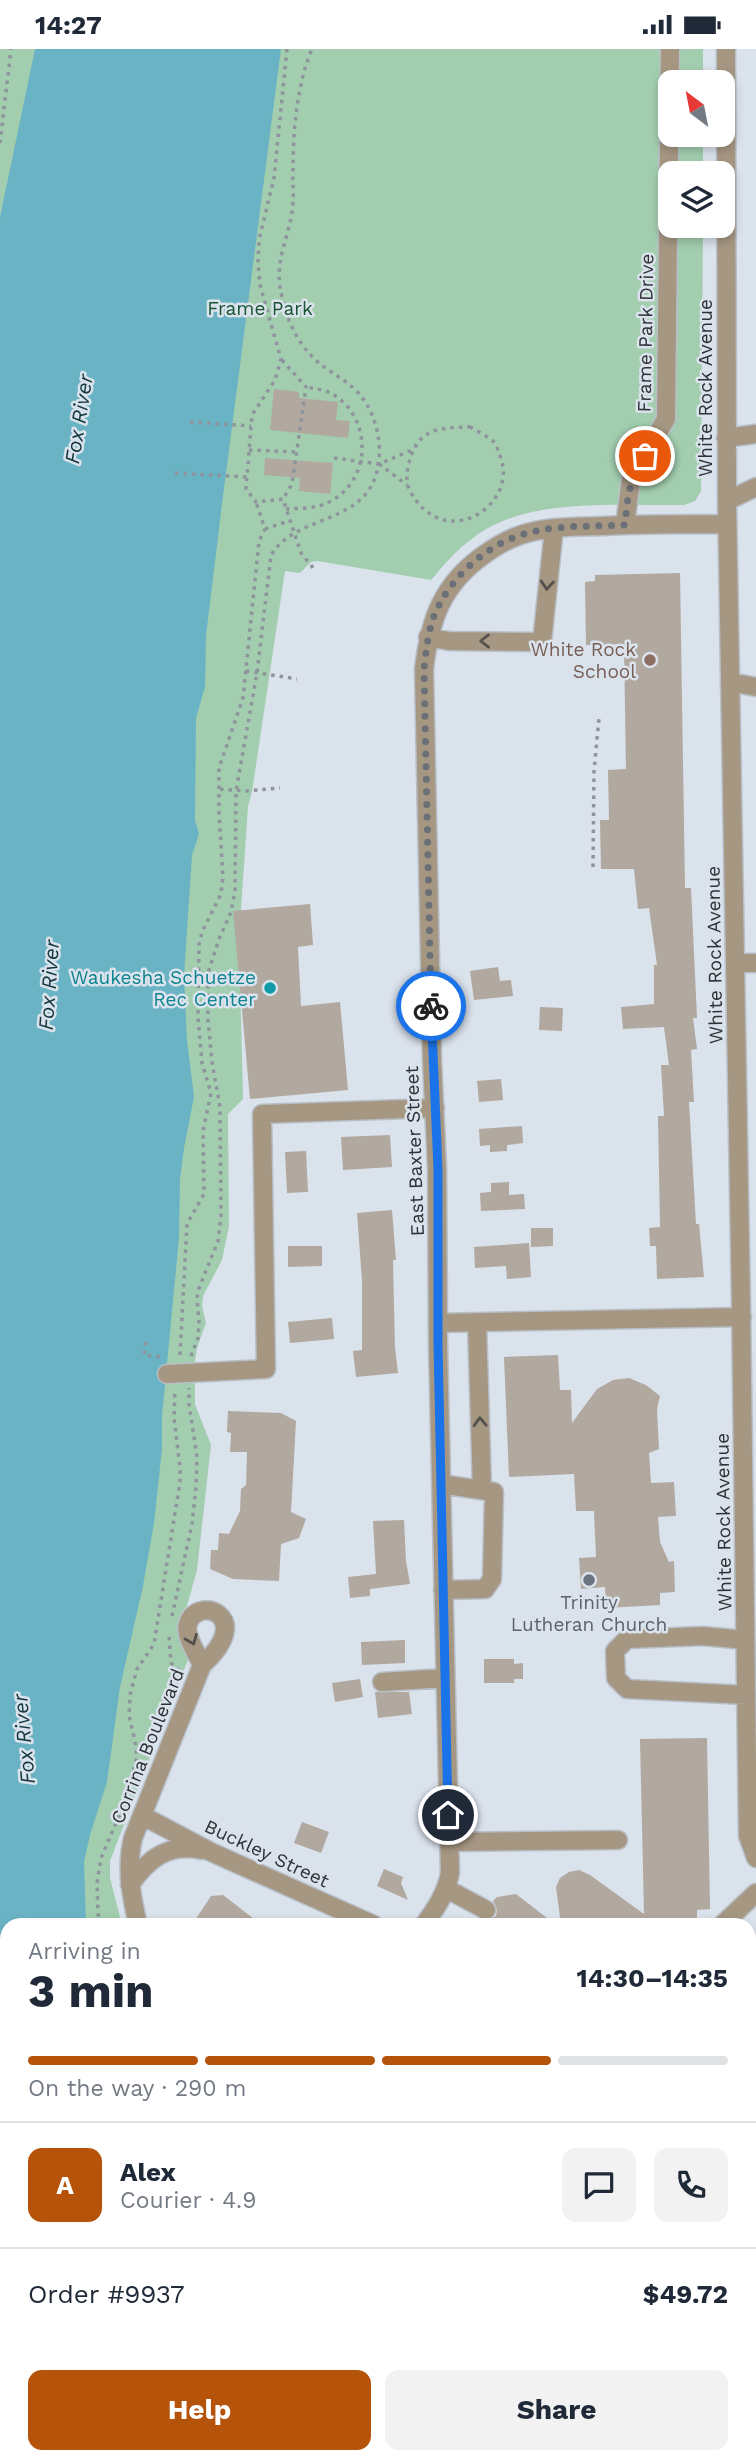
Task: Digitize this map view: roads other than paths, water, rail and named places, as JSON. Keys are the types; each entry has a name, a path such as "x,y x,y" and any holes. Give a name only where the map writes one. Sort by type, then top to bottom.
{"street":[{"name":"Frame Park Drive","path":"625,525 631,479 666,419 670,49"},
{"name":"White Rock Avenue","path":"726,49 726,438 735,963 748,1183 742,1317 746,1695 751,1786 748,1836 756,1858"},
{"path":"726,438 756,434"},
{"path":"727,501 756,487"},
{"name":"East Baxter Street","path":"428,1918 447,1889 450,1873 438,1323 438,1169 424,669 428,637 442,599 453,583 474,562 518,535 554,528 727,524"},
{"path":"428,637 449,641 542,642 554,528"},
{"path":"730,682 756,687"},
{"path":"735,963 756,963"},
{"path":"174,1370 266,1369 262,1114 435,1108"},
{"path":"438,1323 742,1317"},
{"path":"477,1322 482,1490"},
{"path":"441,1483 494,1492 492,1579 485,1589 443,1590"},
{"path":"745,1640 703,1636 627,1639 615,1651 616,1678 627,1689 746,1695"},
{"name":"Corrina Boulevard","path":"137,1918 130,1885 131,1846 202,1665"},
{"path":"382,1682 445,1678"},
{"name":"Buckley Street","path":"143,1816 211,1852 358,1918"},
{"path":"449,1842 618,1840"},
{"path":"130,1885 147,1863 166,1851 176,1847 191,1847 211,1852"},
{"path":"447,1889 486,1910"},
{"path":"729,1918 756,1893"}],"water":[{"name":"Fox River","path":"35,49 281,49 206,636 205,687 196,718 195,820 199,834 192,855 184,976 187,1040 194,1097 180,1180 179,1238 162,1416 162,1449 154,1523 120,1687 107,1782 84,1862 86,1918 0,1918 0,217"}],"place":[{"name":"White Rock School","path":"650,660"},
{"name":"Waukesha Schuetze Rec Center","path":"270,988"},
{"name":"Trinity Lutheran Church","path":"589,1580"}],"park label":[{"name":"Frame Park","path":"260,308"}]}
